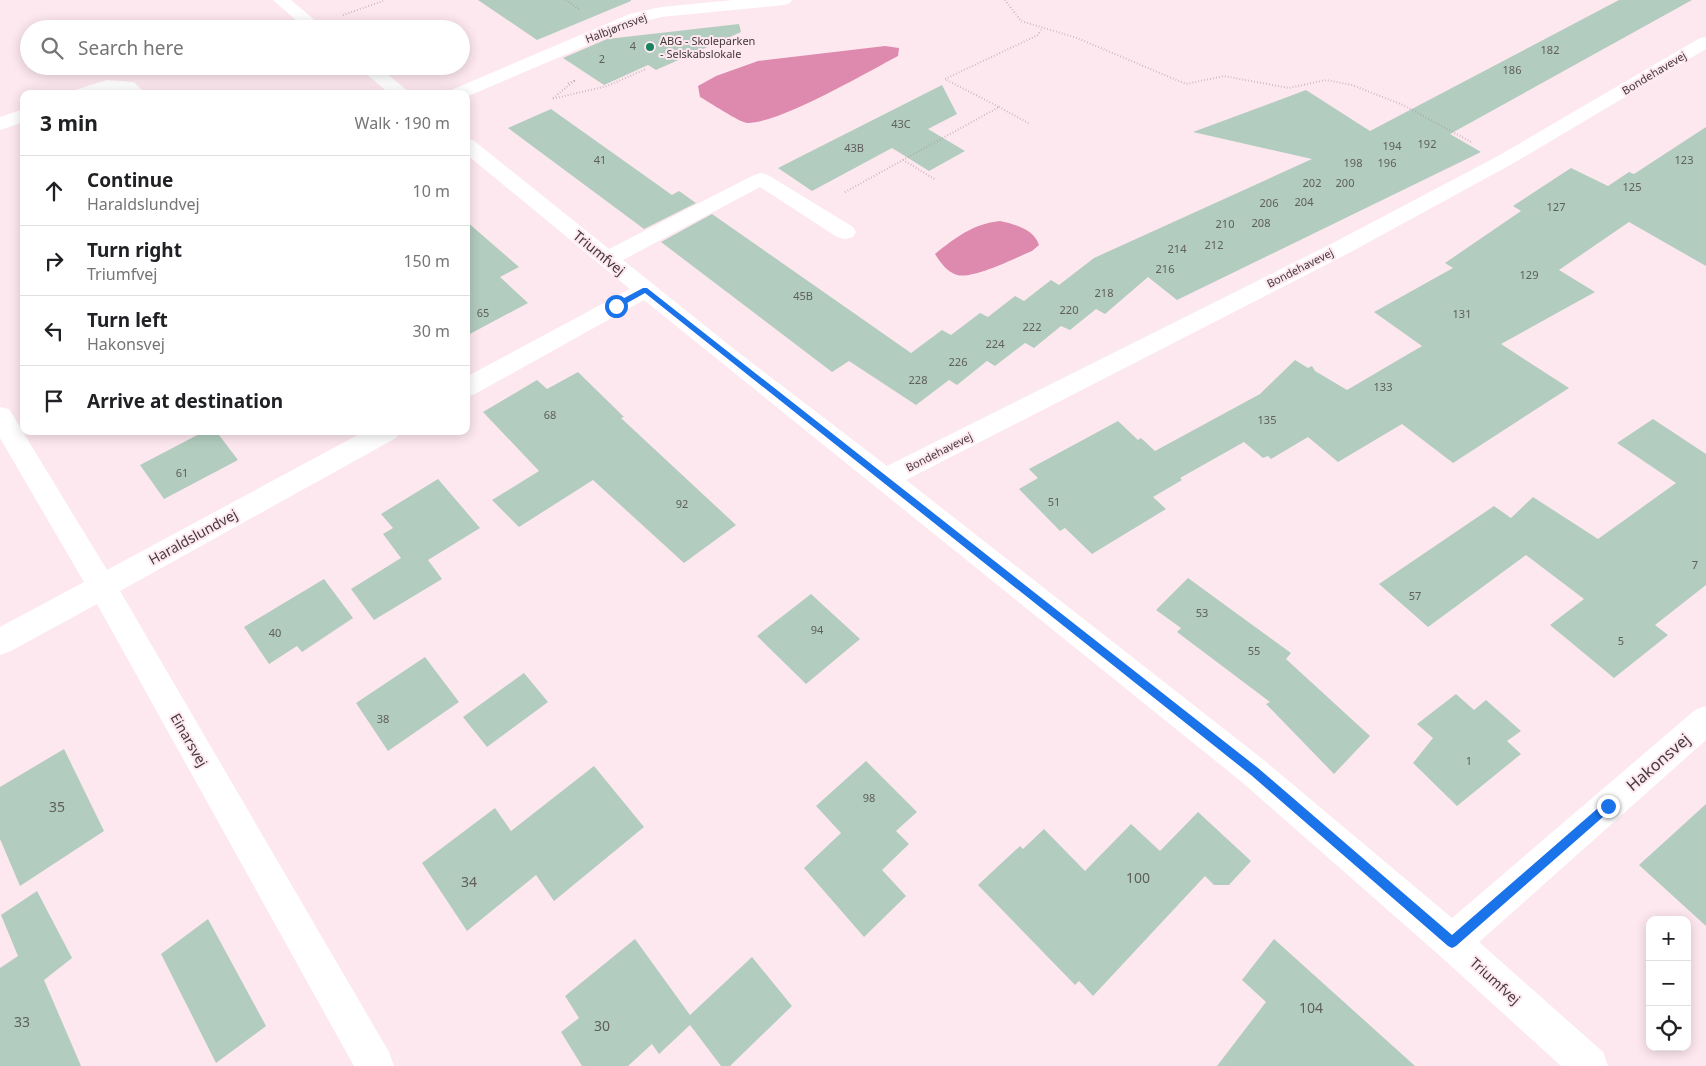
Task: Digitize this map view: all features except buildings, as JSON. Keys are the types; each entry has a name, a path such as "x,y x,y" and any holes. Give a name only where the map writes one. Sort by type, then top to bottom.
{"street":[{"path":"281,0 306,20"},
{"name":"Halbjørnsvej","path":"467,90 636,18 661,12 784,0"},
{"name":"Bondehavevej","path":"885,479 1339,249 1505,160 1706,42"},
{"path":"378,75 397,90"},
{"path":"93,90 107,85 128,86 132,90"},
{"path":"0,124 20,116"},
{"name":"Triumfvej","path":"470,147 726,355 1254,772 1452,942 1589,1066"},
{"path":"607,259 761,179 845,232"},
{"path":"470,386 645,290"},
{"name":"Einarsvej","path":"0,416 102,587 375,1066"},
{"name":"Haraldslundvej","path":"0,642 379,435"},
{"name":"Hakonsvej","path":"1452,942 1706,720"}],"path":[{"path":"1005,0 1021,21 1077,38 1186,84 1224,76 1289,88 1326,80 1352,85 1403,105 1505,160"},
{"path":"333,20 383,1"},
{"path":"1030,124 945,79 1038,35 1042,28"},
{"path":"512,70 538,89 574,81 552,99 607,86 646,69"},
{"path":"812,210 999,107"},
{"path":"903,160 936,180"}],"shaded area":[{"path":"885,46 899,48 898,56 800,107 761,121 743,122 700,97 698,86 716,76 758,61"},
{"path":"1000,221 1028,231 1039,245 1032,251 995,267 974,274 964,275 950,272 935,254 965,232 981,225"}],"place":[{"name":"ABG - Skoleparken - Selskabslokale","path":"650,47"}],"route":[{"path":"616,306 645,290 1254,772 1452,942 1608,806"}]}
